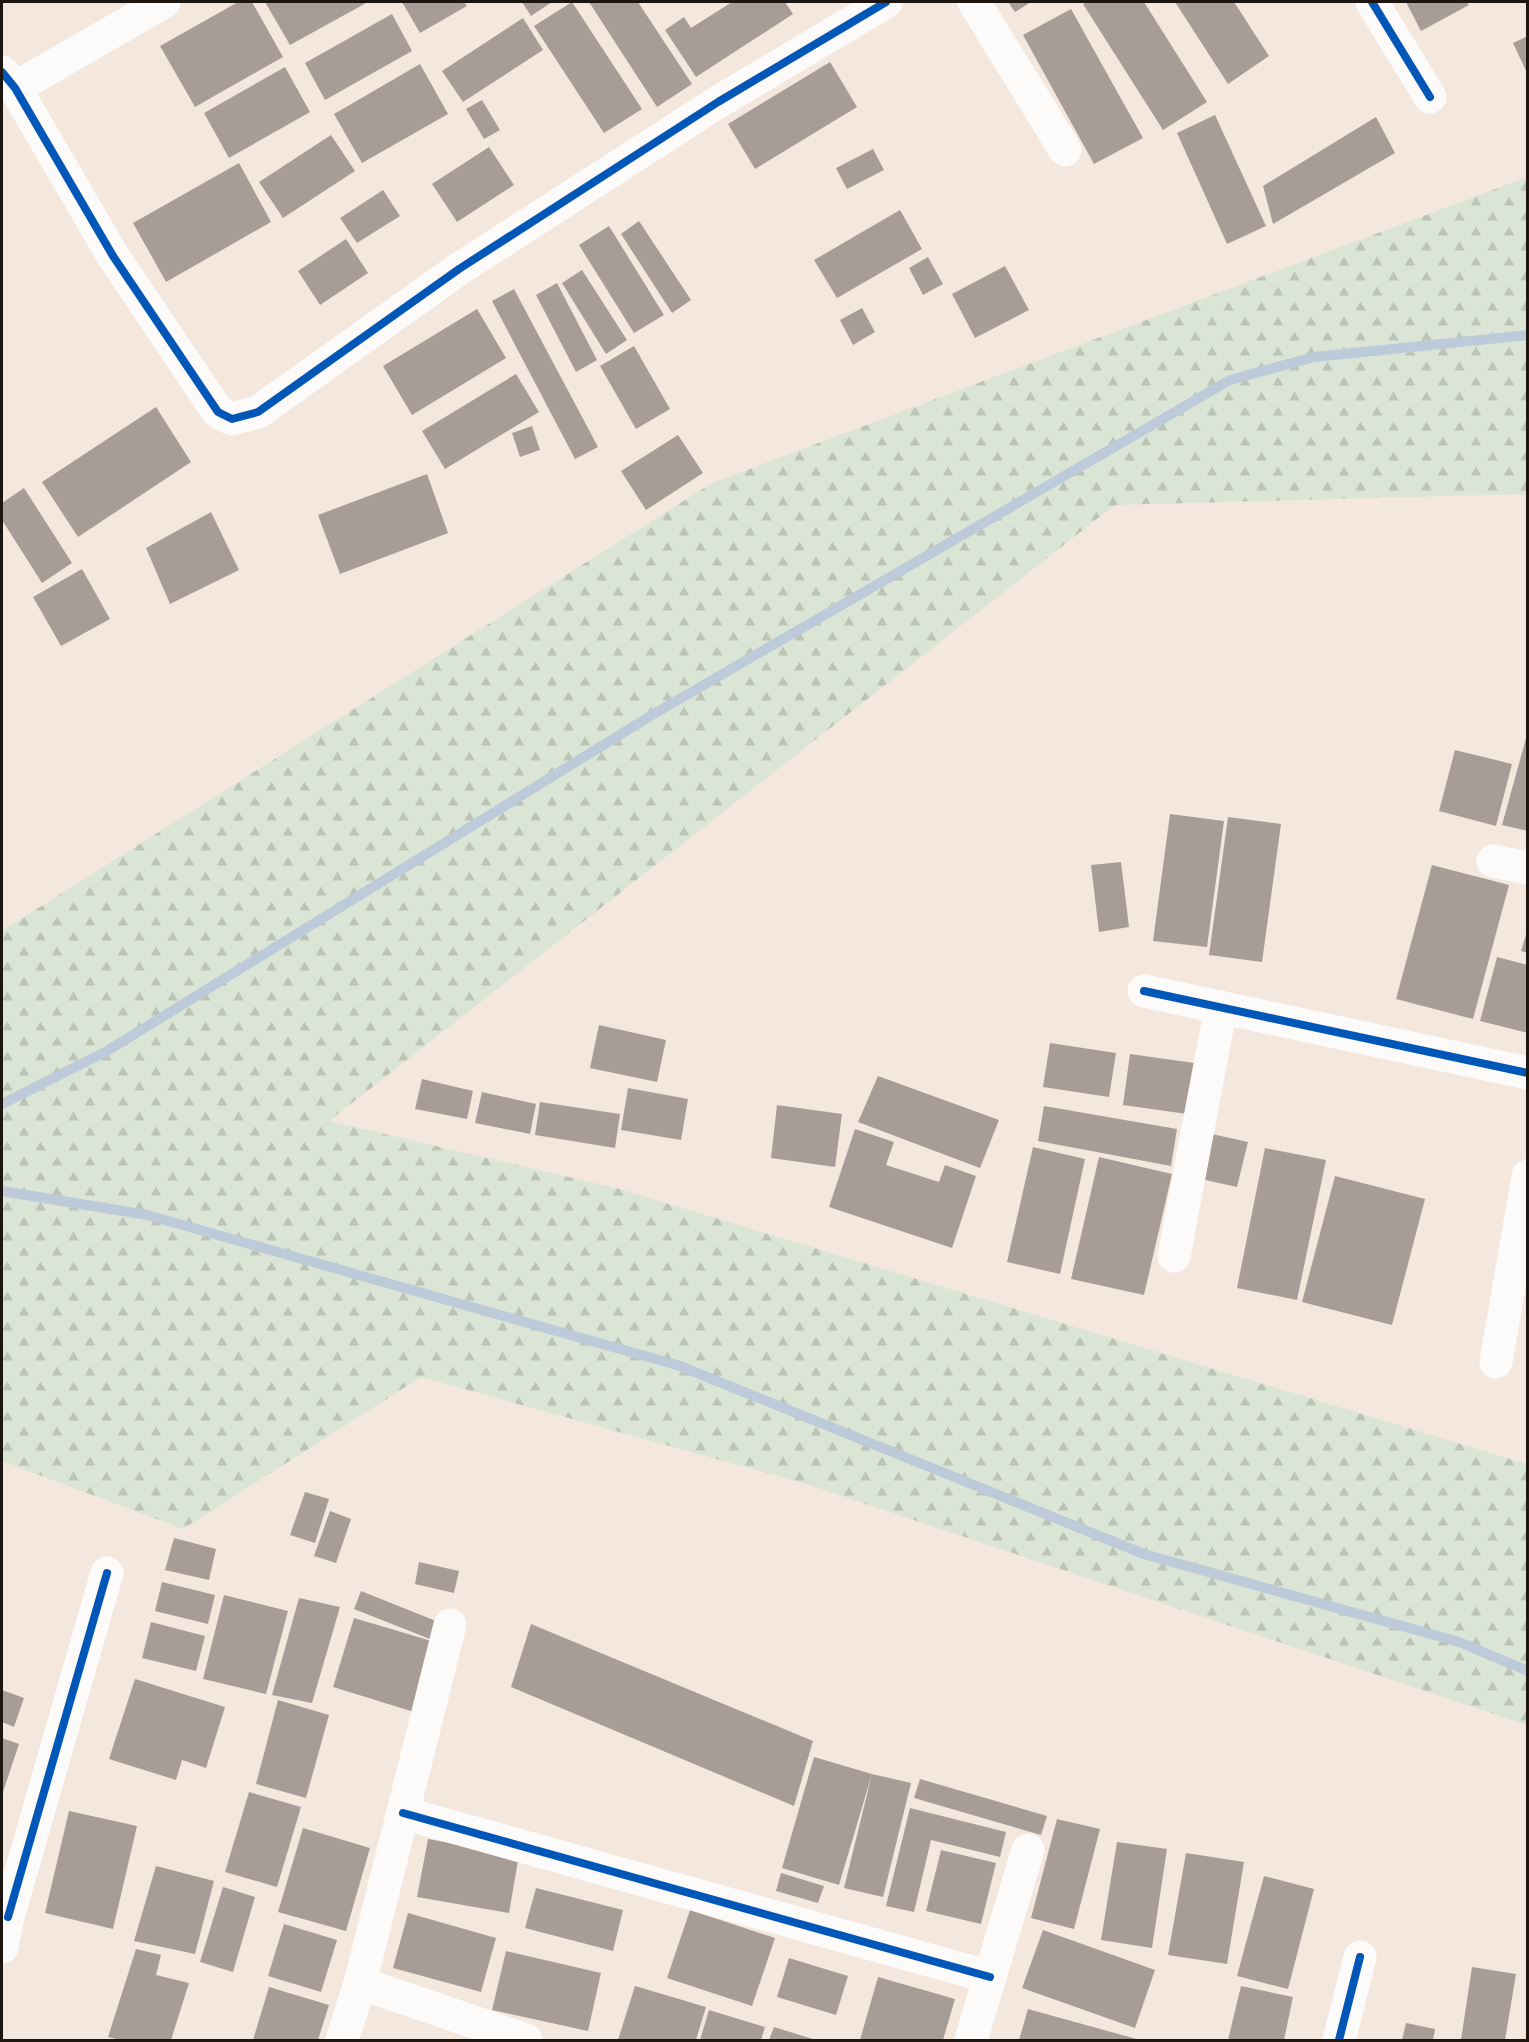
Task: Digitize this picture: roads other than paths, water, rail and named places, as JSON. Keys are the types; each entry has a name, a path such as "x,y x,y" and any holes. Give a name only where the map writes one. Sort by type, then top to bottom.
{"street":[{"path":"164,2 8,80 113,256 218,412 232,419 258,412 459,269 718,102 886,2"},
{"path":"974,2 1065,150"},
{"path":"1372,2 1430,97"},
{"path":"1493,861 1527,868"},
{"path":"1144,991 1527,1073"},
{"path":"1174,1256 1221,1007"},
{"path":"1496,1362 1527,1176"},
{"path":"4,1927 107,1573"},
{"path":"342,2040 360,1983 450,1625"},
{"path":"403,1813 990,1977"},
{"path":"971,2040 1028,1850"},
{"path":"1340,2040 1360,1957"},
{"path":"360,1983 526,2040"}],"waterway":[{"path":"2,1104 107,1051 652,715 1230,380 1314,357 1528,335"},
{"path":"2,1191 147,1215 680,1366 1144,1554 1459,1642 1528,1671"}]}
